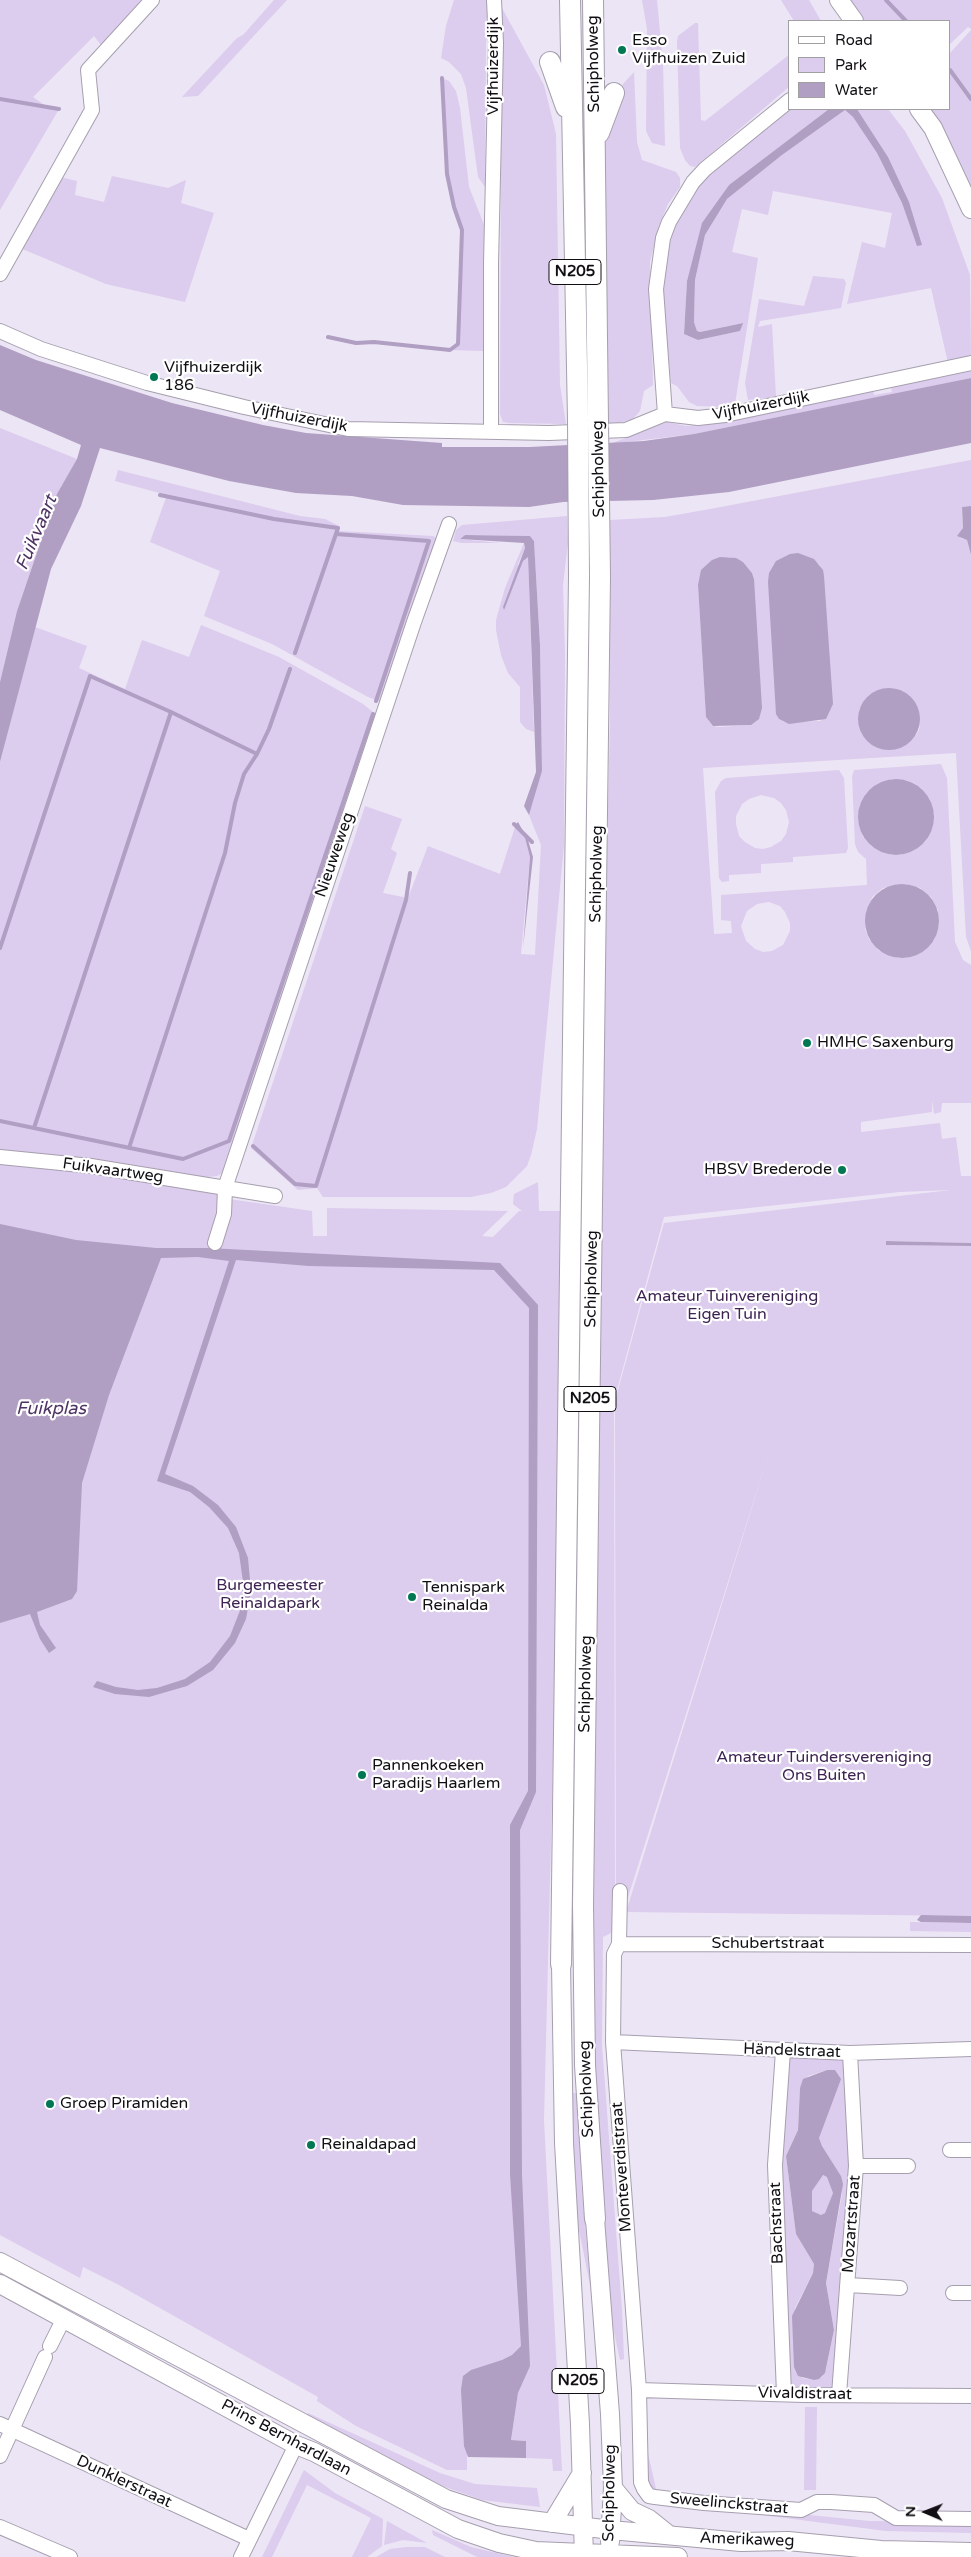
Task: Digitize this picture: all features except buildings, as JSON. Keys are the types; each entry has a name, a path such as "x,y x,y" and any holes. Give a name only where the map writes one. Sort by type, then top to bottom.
{"highway":[{"name":"Schipholweg","path":"561,1964 579,576 570,0"},
{"name":"Schipholweg","path":"593,0 600,578 583,1904 584,2065 595,2219"},
{"path":"550,62 572,123"},
{"path":"595,144 614,92"}],"main road":[{"path":"838,0 853,20"},
{"path":"920,110 937,137 971,209"},
{"name":"Schipholweg","path":"561,1964 564,2143 582,2473 584,2555"},
{"name":"Schipholweg","path":"595,2219 606,2350 613,2488 609,2555"},
{"name":"Prins Bernhardlaan","path":"0,2262 446,2499 498,2516 584,2527"},
{"name":"Prins Bernhardlaan","path":"0,2284 296,2445 314,2452 458,2529 499,2543 527,2549 584,2555"},
{"path":"552,2523 582,2473"},
{"path":"613,2488 632,2511 649,2520 668,2535"},
{"name":"Amerikaweg","path":"584,2527 741,2542 788,2541 881,2550 971,2552"},
{"name":"Amerikaweg","path":"584,2555 678,2557"}],"street":[{"path":"0,274 92,110 88,70 152,0"},
{"name":"Vijfhuizerdijk","path":"491,432 491,264 496,62 494,0"},
{"path":"665,414 656,289 663,238 669,222 693,182 705,169 788,102"},
{"name":"Vijfhuizerdijk","path":"0,331 41,349 147,383 244,407 348,428 491,432 616,431 637,428 665,414 698,418 725,415 971,363"},
{"name":"Nieuweweg","path":"215,1243 224,1214 225,1188 414,622 449,524"},
{"name":"Fuikvaartweg","path":"0,1157 91,1166 275,1196"},
{"path":"619,1944 620,1891"},
{"name":"Schubertstraat","path":"619,1944 971,1945"},
{"name":"Monteverdistraat","path":"619,1944 614,1954 613,2042 639,2390"},
{"name":"Händelstraat","path":"613,2042 850,2053 971,2049"},
{"name":"Bachstraat","path":"783,2051 775,2165 784,2394"},
{"name":"Mozartstraat","path":"839,2395 856,2166 850,2053"},
{"path":"950,2150 971,2150"},
{"path":"856,2166 908,2166"},
{"path":"848,2285 900,2288"},
{"path":"953,2293 971,2293"},
{"path":"0,2456 6,2426 48,2351 64,2318"},
{"name":"Vivaldistraat","path":"639,2390 971,2396"},
{"name":"Sweelinckstraat","path":"639,2390 641,2482 649,2496 801,2510 817,2502 874,2505 896,2518 971,2519"},
{"name":"Dunklerstraat","path":"6,2426 249,2540"},
{"path":"240,2557 296,2445"},
{"path":"0,2526 70,2557"}],"green space":[{"path":"0,0 143,0 101,45 94,36 33,97 47,107 59,109 0,210"},
{"path":"274,0 287,0 198,96 182,97 237,38 243,35"},
{"path":"454,0 490,0 486,45 485,187 478,177 466,88 461,74 449,62 441,58 446,26"},
{"path":"642,0 657,0 663,64 665,146 652,143 646,131 647,29"},
{"path":"781,0 809,0 820,20 793,20"},
{"path":"849,0 971,0 971,29 968,27 951,43 951,20 864,20"},
{"path":"502,8 544,85 556,134 560,385 566,424 509,423 503,422 500,414 501,146 498,90"},
{"path":"695,23 698,23 701,120 705,121 788,56 788,88 695,167 690,166 685,160 680,148 678,36"},
{"path":"971,30 971,190 930,110 951,110 951,52"},
{"path":"634,72 637,142 642,160 676,172 680,178 680,187 668,204 659,226 650,262 653,385 644,391 640,411 633,419 609,426 604,140 623,84"},
{"path":"442,78 449,81 456,91 460,108 469,187 485,227 484,351 450,350 458,344 459,338 462,230 454,207 447,174"},
{"path":"789,110 828,110 729,185 703,223 687,281 684,334 698,340 740,331 742,323 700,332 697,331 694,322 695,280 705,235 727,199 782,155 845,110 853,117 877,153 902,203 917,246 888,157 858,110 889,110 905,131 942,198 970,275 971,359 948,363 931,288 847,304 862,242 885,248 892,213 773,191 768,215 742,209 732,252 758,258 735,404 724,407 697,406 689,402 677,386 671,383 662,286 667,244 677,217 706,174"},
{"path":"112,176 168,188 186,180 181,203 214,213 185,302 106,284 20,248 60,177 77,181 75,195 104,202"},
{"path":"813,276 844,279 846,283 841,308 760,321 758,327 772,324 776,397 748,400 745,383 759,299 804,306"},
{"path":"971,371 971,378 874,398 694,434 610,444 667,422 686,426 704,425 873,390 874,395 892,392 891,387"},
{"path":"0,428 77,459 53,505 17,611 0,682"},
{"path":"971,460 971,506 962,507 963,528 960,538 967,540 971,556 971,951 966,937 956,753 703,768 714,934 732,933 731,921 721,920 721,895 867,885 866,859 858,852 855,844 852,776 854,770 941,764 947,778 955,942 963,960 971,965 971,1103 942,1103 941,1112 934,1114 932,1100 932,1112 861,1122 861,1132 940,1123 942,1139 956,1137 961,1176 971,1176 971,1243 886,1241 886,1245 971,1246 971,1916 626,1912 772,1443 623,1913 616,1913 615,1401 664,1223 951,1190 900,1192 664,1217 614,1401 615,1931 603,1937 602,2045 622,2310 624,2359 620,2360 612,2323 594,2108 591,1924 600,1151 610,722 610,520 665,517","holes":["728,557 743,562 752,573 754,579 751,725 713,726 706,717 698,585","819,564 824,576 821,721 784,722 779,719 776,708 769,573","895,688 906,693 920,724 916,735 870,743 862,734 859,711 868,696 878,690","892,779 909,781 921,788 929,798 934,814 931,831 925,842 911,852 899,855 887,854 871,846 863,837 858,820 860,805 866,794 876,785","906,884 920,888 931,897 938,910 939,925 934,940 923,951 914,956 899,958 879,951 869,939 865,929 872,897 883,888","769,902 780,906 790,923 790,931 783,945 772,951 763,952 755,949 746,941 741,926 747,911 757,904"]},
{"path":"118,470 300,516 325,519 339,526 339,531 433,536 438,539 381,702 368,697 272,644 204,616 220,571 150,542 167,495 115,481"},
{"path":"567,516 568,543 563,585 565,654 564,845 537,1129 527,1166 506,1187 491,1193 471,1197 323,1197 317,1188 298,1190 251,1148 365,806 402,819 391,849 397,853 383,893 408,898 428,846 500,874 516,824 524,834 530,857 521,954 535,955 541,845 529,815 542,770 540,645 534,541 530,536 465,535 460,539 500,543 462,543 453,541 456,530 462,525"},
{"path":"524,543 525,548 517,566 528,556 534,732 526,729 520,722 520,687 508,673 501,655 496,630 496,620 505,588"},
{"path":"201,625 279,657 363,704 378,716 227,1170 217,1176 197,1178 0,1153 0,762 35,627 87,646 79,668 125,689 142,640 189,657"},
{"path":"839,770 844,778 848,848 846,853 793,857 793,862 761,864 761,873 729,875 729,881 722,882 719,878 715,792 721,781 726,778","holes":["761,795 774,798 786,810 789,822 786,834 781,841 771,847 755,848 739,836 736,816 742,804 749,799"]},
{"name":"Burgemeester Reinaldapark","path":"11,1162 211,1192 229,1199 312,1211 313,1236 327,1236 327,1208 508,1211 482,1236 493,1237 519,1211 522,1211 513,1204 514,1194 538,1182 539,1211 560,1211 555,1680 544,2120 562,2471 553,2471 552,2459 526,2458 526,2441 511,2440 518,2393 524,2379 467,2454 467,2470 447,2470 356,2426 317,2401 318,2397 119,2285 83,2267 80,2278 0,2235 0,1163"},
{"path":"910,1922 971,1923 971,1932 910,1931"},
{"path":"792,2057 839,2057 845,2060 852,2171 834,2388 790,2387 779,2166 788,2060","holes":["833,2070 819,2138 841,2176 842,2194 826,2283 834,2330 826,2369 822,2377 814,2380 802,2378 795,2308 813,2273 814,2264 796,2234 786,2156 798,2130 800,2088 808,2076"]},
{"path":"570,2093 579,2093 581,2180 591,2290 576,2215"},
{"path":"822,2175 828,2177 833,2193 825,2213 821,2215 812,2211 812,2191"},
{"path":"805,2407 817,2407 816,2490 804,2490"},
{"path":"308,2413 440,2473 475,2484 537,2488 540,2507 482,2500 431,2482 306,2416"},
{"path":"645,2440 656,2489 704,2502 710,2494 799,2514 869,2521 971,2522 971,2533 886,2531 661,2502 638,2487"},
{"path":"304,2470 335,2493 383,2519 382,2546 367,2557 352,2557 371,2518 307,2485 272,2557 262,2557"},
{"path":"387,2521 427,2543 403,2540 384,2545"},
{"path":"432,2530 471,2547 514,2557 477,2557 433,2535"},
{"path":"425,2547 445,2557 376,2557 390,2549"}],"water":[{"path":"828,110 845,110 782,155 727,199 705,235 695,280 694,322 697,331 700,332 743,323 740,331 698,340 684,334 687,281 702,223 729,185"},
{"path":"845,110 858,110 888,157 909,202 922,245 917,246 902,203 877,153 853,117"},
{"path":"0,345 36,360 172,403 263,425 306,433 442,443 442,447 530,447 644,441 694,434 971,378 971,443 729,492 653,500 563,502 529,507 403,505 352,496 296,493 229,481 100,448 81,506 51,569 0,762 0,682 17,611 57,494 77,459 81,445 0,410"},
{"path":"971,506 971,555 967,540 957,536 963,528 962,507"},
{"path":"465,535 530,536 534,541 540,645 542,771 529,815 524,806 536,772 528,557 523,561 504,610 503,607 525,548 524,543 460,539"},
{"path":"798,553 814,559 823,570 833,704 826,719 789,724 779,719 776,714 768,582 769,573 776,561 790,554"},
{"path":"720,557 736,558 743,562 752,573 754,579 762,708 759,719 751,725 713,726 706,717 698,585 701,570 712,560"},
{"path":"889,688 901,690 911,697 918,707 920,719 918,731 911,741 901,748 889,750 877,748 867,741 860,731 858,719 860,707 867,697 877,690"},
{"path":"896,779 911,782 923,790 931,802 934,817 931,832 923,844 911,852 896,855 881,852 869,844 861,832 858,817 861,802 869,790 881,782"},
{"path":"518,822 528,840 533,857 523,948 530,857 524,834 516,824"},
{"path":"895,884 909,884 923,890 933,900 939,914 937,935 923,952 909,958 895,958 881,952 871,942 865,928 865,914 871,900 881,890"},
{"name":"Fuikplas","path":"0,1224 76,1240 156,1248 208,1248 500,1263 538,1305 536,1792 520,1830 522,2175 530,2366 518,2393 511,2440 526,2441 526,2458 468,2457 464,2446 461,2390 463,2376 471,2370 502,2360 512,2355 521,2346 510,2174 510,1825 528,1791 529,1308 494,1270 309,1266 236,1260 165,1474 193,1486 218,1505 236,1527 248,1558 251,1591 246,1619 235,1643 213,1670 187,1686 149,1697 115,1694 93,1687 97,1681 116,1687 138,1690 157,1688 185,1679 210,1662 230,1636 241,1608 243,1582 239,1553 228,1528 209,1507 190,1492 157,1481 229,1261 198,1257 161,1258 109,1395 82,1483 77,1591 72,1599 37,1612 40,1625 56,1648 49,1653 40,1639 30,1614 0,1623"},
{"path":"886,1241 971,1243 971,1246 886,1245"},
{"path":"921,1915 971,1916 971,1923 921,1922 917,1920"},
{"path":"827,2070 835,2070 841,2079 819,2138 841,2176 843,2184 826,2283 834,2330 825,2373 819,2379 814,2380 798,2376 794,2367 792,2316 813,2273 814,2264 796,2234 786,2156 798,2130 800,2088 803,2079","holes":["823,2175 827,2177 833,2193 825,2213 821,2215 812,2211 812,2191"]}],"waterway":[{"path":"886,0 905,20"},
{"path":"951,71 971,99"},
{"path":"328,337 356,343 374,342 450,350 458,344 462,230 454,207 447,174 442,78"},
{"path":"0,99 59,109"},
{"path":"160,495 274,519 338,528 295,653"},
{"path":"336,534 429,541 376,701"},
{"path":"171,712 257,754 269,729 290,669"},
{"path":"0,948 90,676 171,712 34,1128"},
{"path":"0,1121 183,1159 229,1141 373,714"},
{"path":"129,1148 225,853 235,803 244,774 257,754"},
{"path":"514,824 532,842"},
{"path":"253,1146 295,1184 316,1186 406,900 410,873"}],"place":[{"name":"Esso Vijfhuizen Zuid","path":"622,50"},
{"name":"Vijfhuizerdijk 186","path":"154,377"},
{"name":"HMHC Saxenburg","path":"807,1043"},
{"name":"HBSV Brederode","path":"842,1170"},
{"name":"Tennispark Reinalda","path":"412,1597"},
{"name":"Pannenkoeken Paradijs Haarlem","path":"362,1775"},
{"name":"Groep Piramiden","path":"50,2104"},
{"name":"Reinaldapad","path":"311,2145"}],"water label":[{"name":"Fuikvaart","path":"37,533"}],"park label":[{"name":"Amateur Tuinvereniging Eigen Tuin","path":"727,1306"},
{"name":"Amateur Tuindersvereniging Ons Buiten","path":"824,1767"}]}
